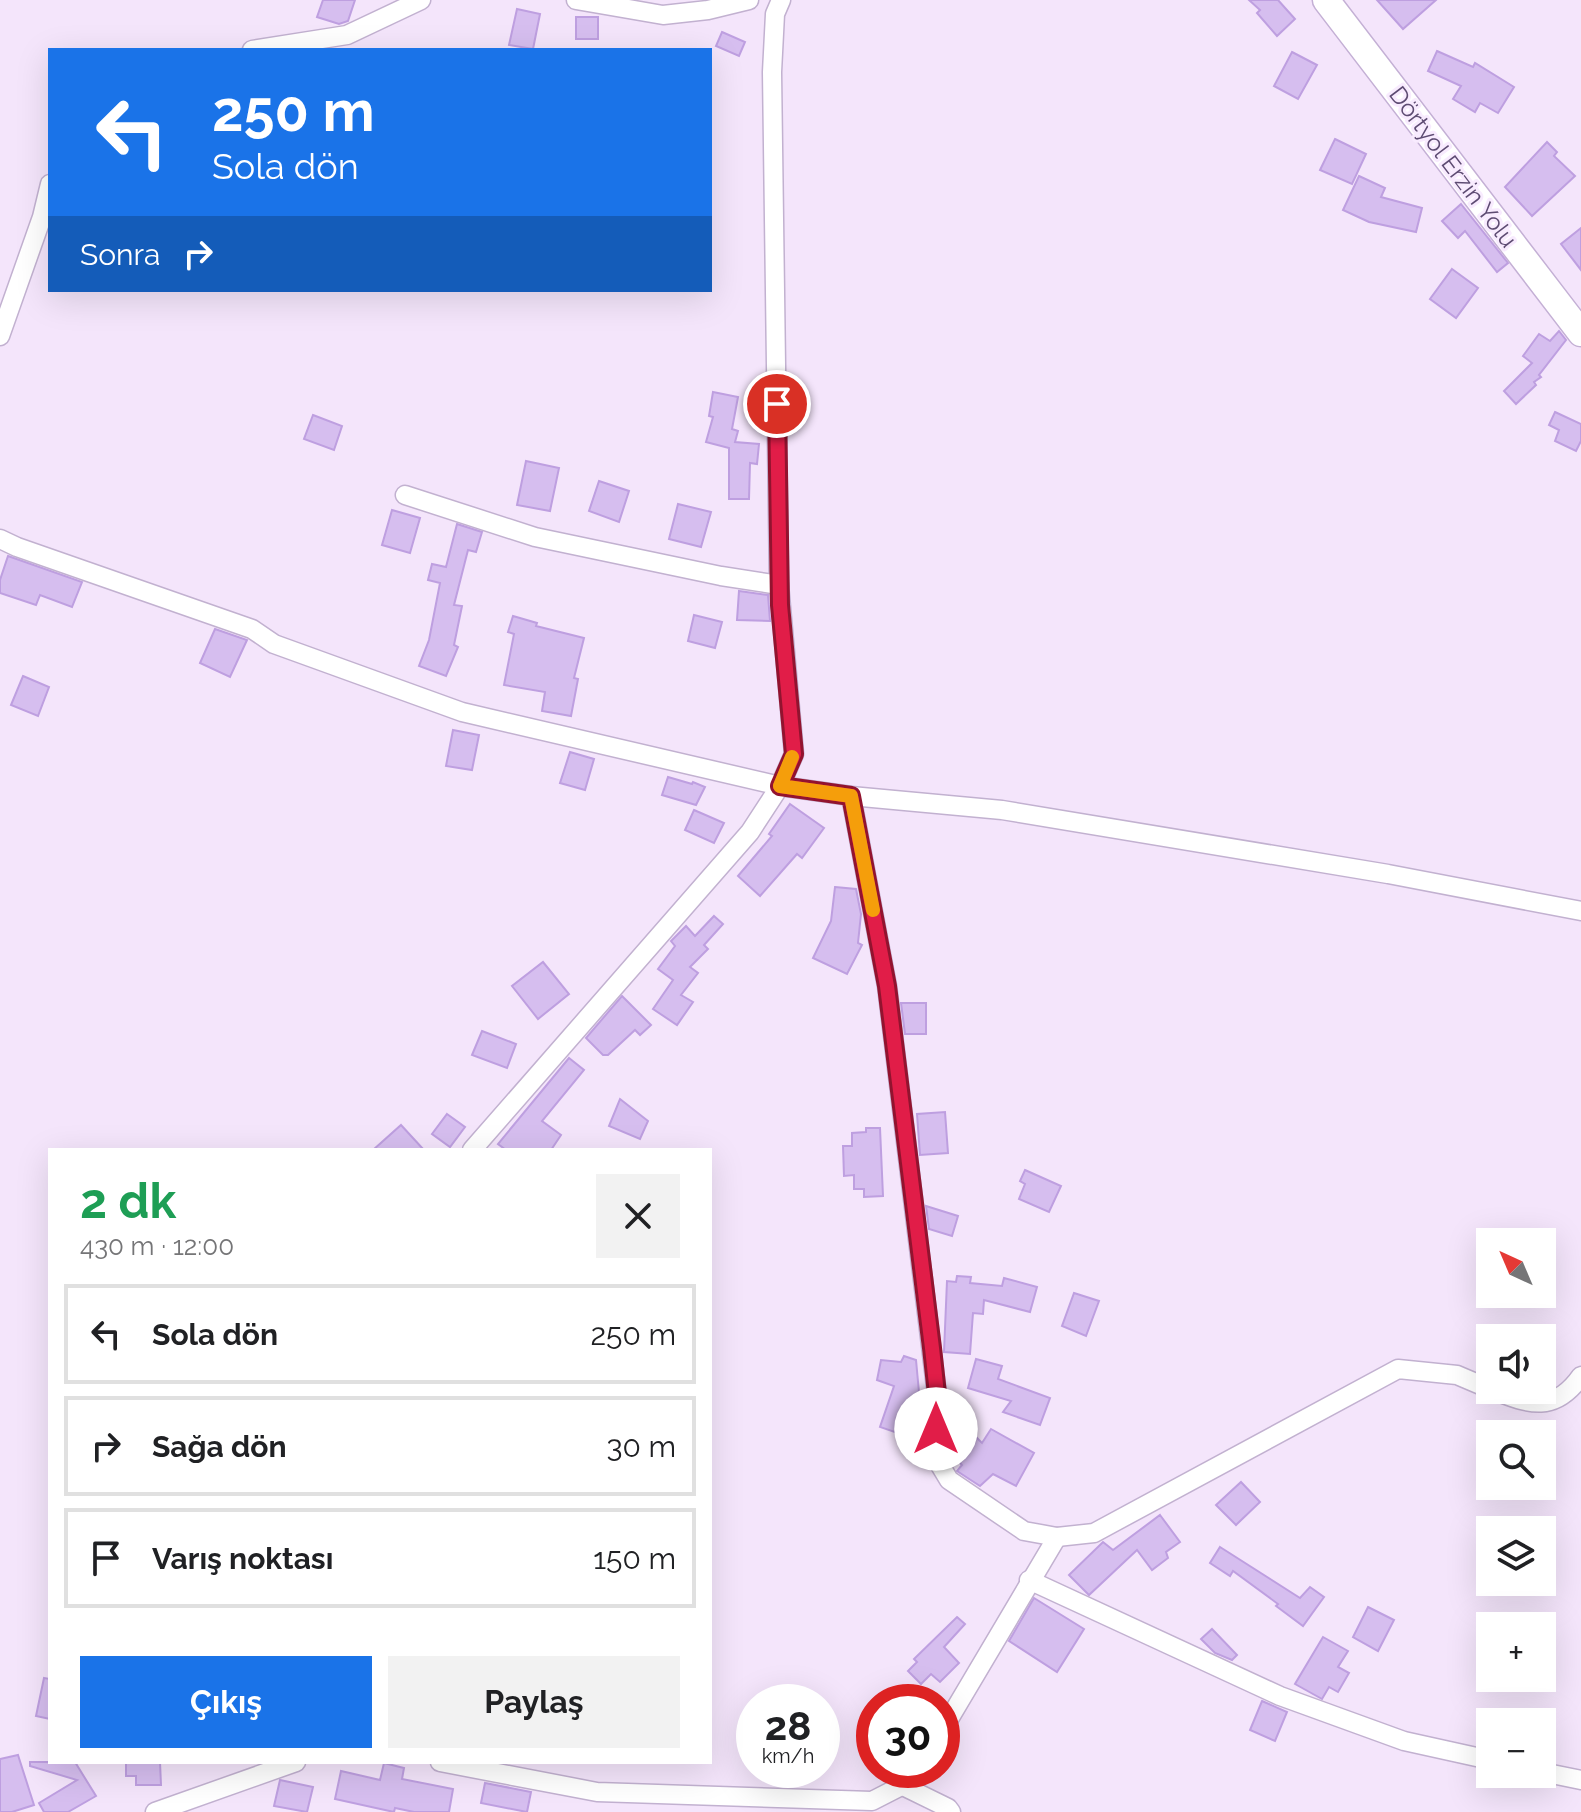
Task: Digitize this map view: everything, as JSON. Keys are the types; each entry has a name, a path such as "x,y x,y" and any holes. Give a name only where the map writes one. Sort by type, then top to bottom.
{"main road":[{"name":"Dörtyol Erzin Yolu","path":"1326,0 1581,333"}],"street":[{"path":"265,48 347,35 421,0"},
{"path":"576,0 663,15 708,10 749,0"},
{"path":"474,1148 750,832 780,786 794,754 779,585 772,72 775,14 781,0"},
{"path":"0,336 48,192"},
{"path":"405,495 535,537 779,585"},
{"path":"0,539 252,629 274,644 462,712 780,786 1002,810 1388,874 1581,911"},
{"path":"851,796 887,986 938,1403 934,1455 949,1480 1024,1531 1057,1537 1094,1533 1398,1369 1457,1375 1476,1383"},
{"path":"1556,1398 1569,1392 1581,1376"},
{"path":"960,1700 1057,1537"},
{"path":"1029,1580 1280,1696 1404,1741 1476,1757"},
{"path":"155,1812 290,1764"},
{"path":"450,1764 597,1792 872,1801 899,1788"},
{"path":"1556,1775 1581,1780"},
{"path":"907,1788 951,1812"}],"building":[{"path":"323,0 355,0 348,21 339,24 317,17"},
{"path":"1249,0 1278,0 1295,19 1277,36 1257,13 1260,10"},
{"path":"1377,0 1436,0 1403,29"},
{"path":"517,9 540,14 533,48 509,45"},
{"path":"576,17 598,17 598,39 576,39"},
{"path":"722,32 745,42 739,56 716,46"},
{"path":"1437,51 1473,67 1475,63 1514,87 1498,113 1480,103 1475,112 1453,99 1461,86 1428,71"},
{"path":"1292,52 1317,65 1298,99 1274,86"},
{"path":"1335,139 1366,154 1352,184 1320,170"},
{"path":"1547,142 1557,152 1554,156 1575,176 1532,216 1505,187"},
{"path":"1359,176 1385,188 1381,197 1422,208 1416,232 1369,222 1343,210"},
{"path":"1461,204 1508,263 1497,272 1465,231 1458,238 1442,221"},
{"path":"1581,228 1581,270 1561,244"},
{"path":"1452,269 1478,288 1456,318 1430,299"},
{"path":"1559,331 1566,340 1539,375 1541,377 1534,382 1536,385 1516,404 1504,391 1532,363 1523,356 1539,334 1550,341"},
{"path":"713,392 738,397 732,429 738,431 735,442 759,444 757,464 750,463 749,499 729,499 729,448 706,442 713,417 709,416"},
{"path":"1555,412 1581,424 1581,441 1576,451 1555,441 1559,430 1549,425"},
{"path":"313,415 342,426 334,450 304,439"},
{"path":"526,461 559,468 550,511 517,505"},
{"path":"599,481 629,491 619,522 589,511"},
{"path":"678,504 711,512 701,547 669,539"},
{"path":"392,510 420,518 410,553 382,545"},
{"path":"457,524 482,532 476,552 468,550 454,605 462,606 454,645 458,647 446,676 419,666 429,640 440,583 428,580 432,564 446,567"},
{"path":"8,556 82,582 72,607 40,595 36,605 0,593 0,580"},
{"path":"739,591 768,595 770,621 737,620"},
{"path":"694,615 722,622 715,648 688,641"},
{"path":"513,616 537,623 536,626 584,638 574,678 578,679 571,716 542,711 545,692 504,685 514,634 508,632"},
{"path":"215,629 247,640 230,677 200,663"},
{"path":"23,676 49,687 38,716 11,705"},
{"path":"453,730 479,735 472,770 446,766"},
{"path":"570,752 594,759 585,790 560,783"},
{"path":"668,777 705,787 696,805 662,795"},
{"path":"790,804 824,828 802,858 797,854 760,896 738,876 772,836 769,834"},
{"path":"694,810 724,823 714,843 685,830"},
{"path":"835,887 856,889 861,914 858,943 862,945 847,974 813,958 831,921"},
{"path":"714,916 723,924 704,945 708,949 690,967 698,973 681,995 693,1002 677,1025 653,1009 673,980 658,969 675,946 671,941 686,926 695,936"},
{"path":"543,962 569,994 538,1019 512,986"},
{"path":"622,996 651,1025 640,1035 635,1030 608,1055 603,1055 586,1038"},
{"path":"901,1003 926,1003 926,1034 905,1034"},
{"path":"482,1031 516,1044 507,1068 472,1055"},
{"path":"569,1058 584,1070 542,1121 561,1135 552,1148 503,1148 498,1144"},
{"path":"620,1099 648,1121 640,1139 609,1126"},
{"path":"945,1112 948,1153 920,1155 917,1114"},
{"path":"447,1114 465,1127 450,1147 432,1134"},
{"path":"401,1125 422,1148 375,1148"},
{"path":"866,1128 880,1128 883,1196 864,1197 864,1189 854,1189 854,1175 844,1176 843,1146 852,1146 852,1133 866,1132"},
{"path":"1025,1170 1061,1186 1049,1212 1019,1199 1025,1184 1020,1181"},
{"path":"926,1206 958,1216 952,1236 929,1229"},
{"path":"957,1276 971,1277 970,1283 1002,1286 1004,1278 1037,1287 1030,1312 984,1300 983,1314 973,1313 970,1354 944,1352 947,1281 956,1282"},
{"path":"1074,1293 1099,1301 1086,1336 1062,1326"},
{"path":"904,1356 916,1360 921,1414 924,1415 915,1439 880,1427 894,1386 877,1380 881,1360 901,1362"},
{"path":"976,1359 1002,1366 998,1379 1050,1398 1040,1425 1003,1412 1011,1401 968,1388"},
{"path":"991,1429 1034,1453 1016,1486 993,1474 980,1486 957,1471 962,1465 953,1456 975,1436 982,1443"},
{"path":"1241,1482 1260,1502 1236,1525 1216,1505"},
{"path":"1160,1515 1180,1542 1166,1552 1168,1558 1152,1570 1137,1550 1089,1595 1069,1575 1103,1542 1113,1550"},
{"path":"1220,1547 1300,1598 1310,1587 1324,1597 1303,1626 1233,1571 1230,1576 1210,1563"},
{"path":"1034,1598 1084,1629 1057,1672 1009,1641"},
{"path":"1368,1607 1394,1620 1378,1651 1353,1637"},
{"path":"957,1617 965,1624 944,1647 959,1663 940,1682 931,1674 921,1684 908,1671 917,1662 914,1659"},
{"path":"1212,1629 1237,1655 1232,1660 1215,1653 1201,1639"},
{"path":"1323,1637 1348,1651 1338,1667 1349,1673 1338,1692 1329,1687 1322,1699 1295,1684"},
{"path":"44,1678 48,1679 48,1719 36,1716"},
{"path":"1262,1701 1287,1712 1275,1741 1250,1730"},
{"path":"18,1755 34,1805 12,1812 0,1812 0,1759"},
{"path":"30,1762 76,1764 96,1796 68,1812 44,1812 39,1803 77,1780 30,1766"},
{"path":"126,1764 160,1764 161,1785 136,1785 136,1776 126,1776"},
{"path":"384,1764 388,1764 404,1768 402,1779 453,1789 449,1812 414,1812 395,1808 394,1812 335,1799 341,1771 380,1780"},
{"path":"280,1780 313,1787 307,1812 274,1806"},
{"path":"485,1783 531,1792 527,1812 481,1803"}],"slow traffic":[{"path":"792,757 780,786 851,796 873,910"}],"route":[{"path":"777,404 780,605 794,754 780,786 851,796 887,986 932,1348 938,1403 936,1429"}]}
